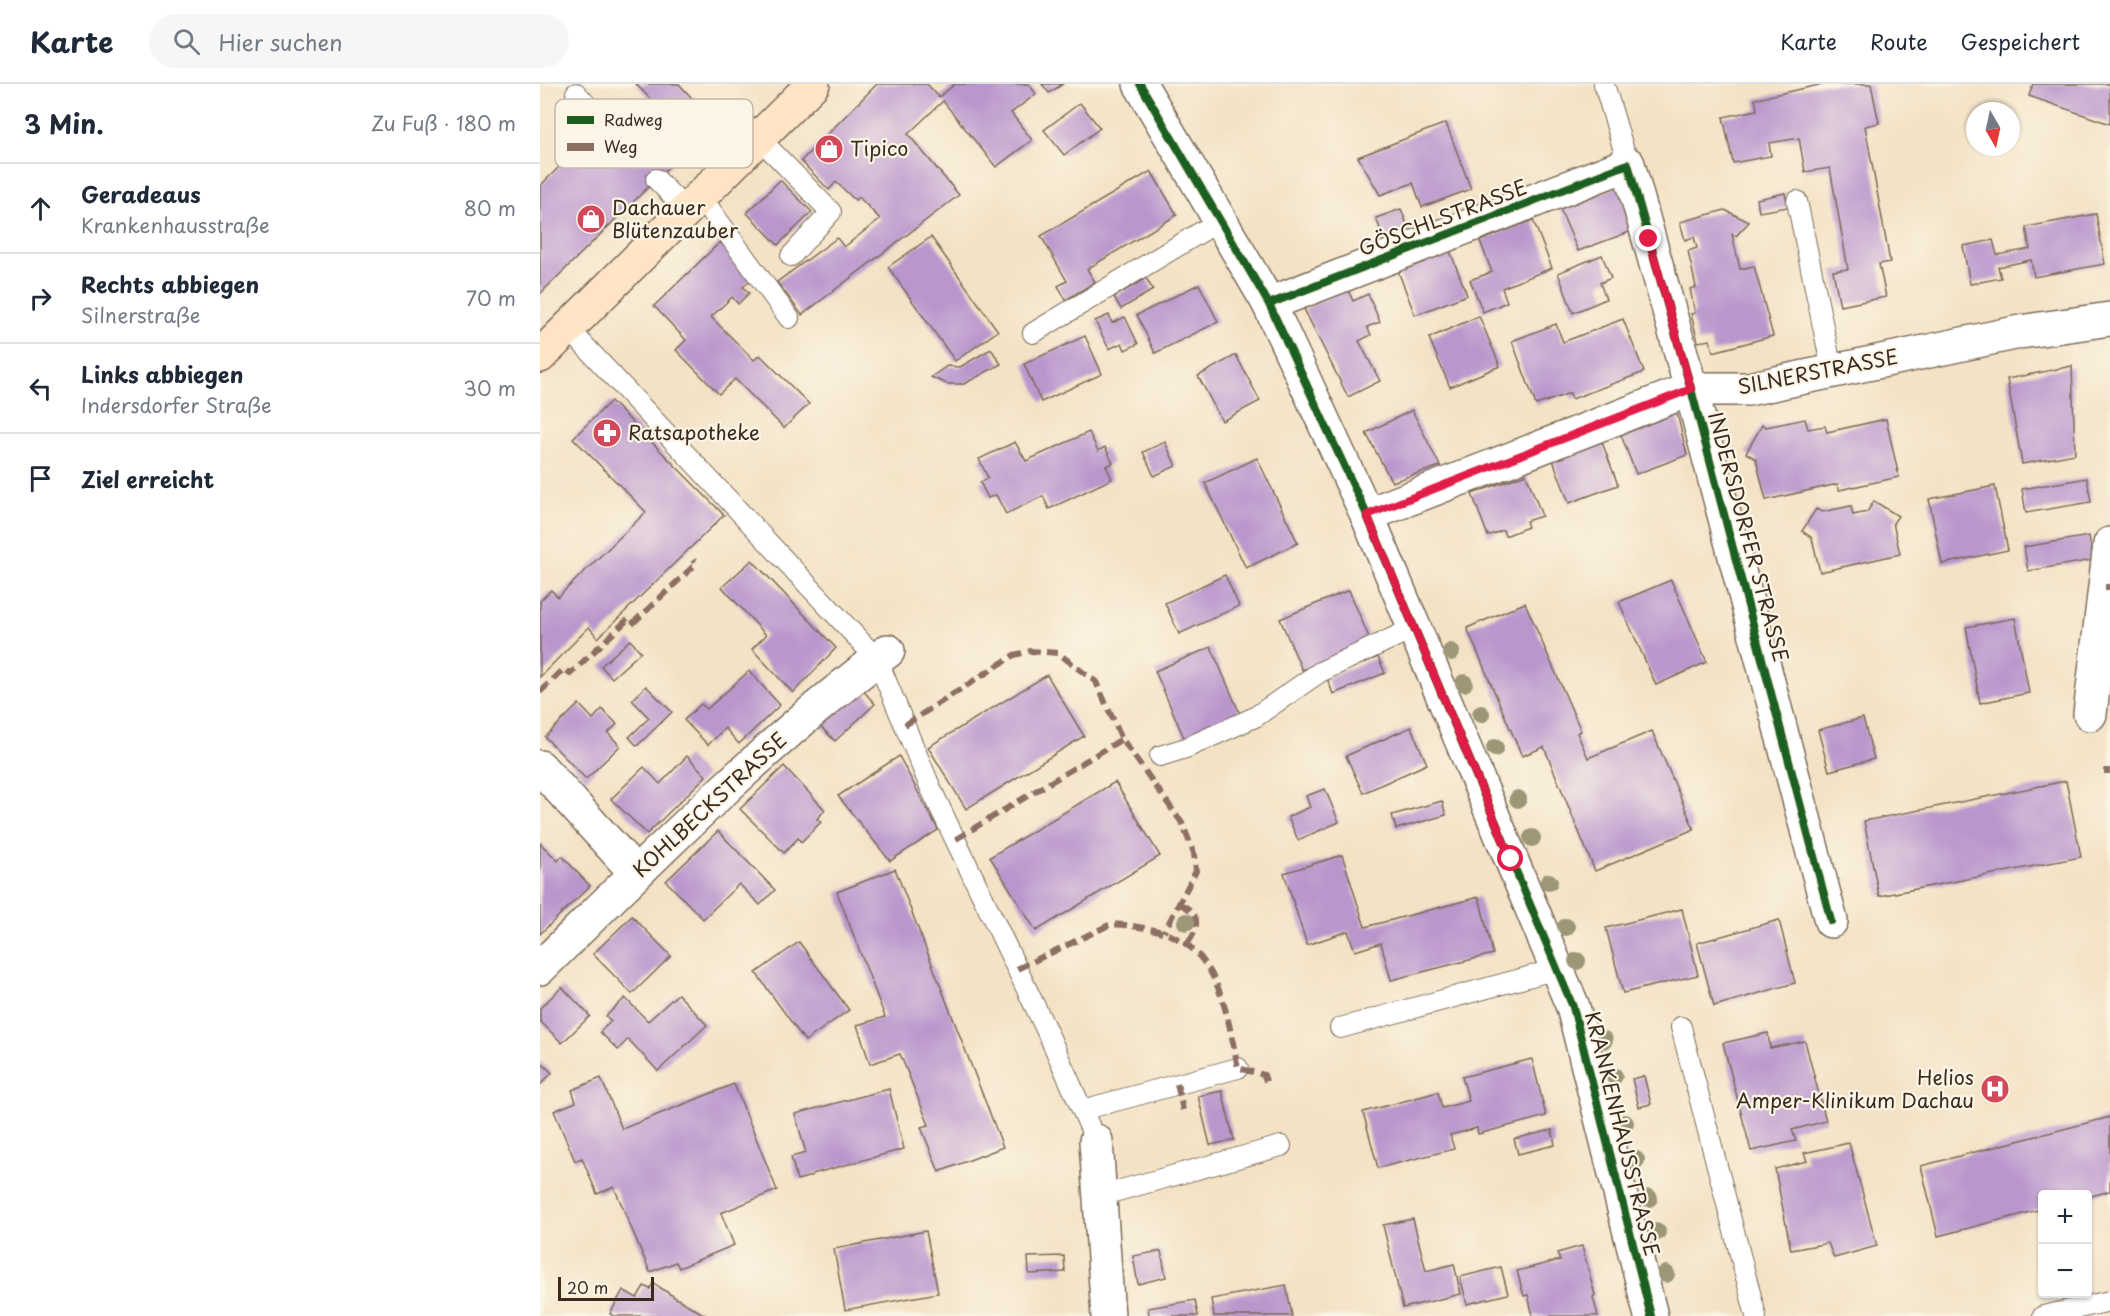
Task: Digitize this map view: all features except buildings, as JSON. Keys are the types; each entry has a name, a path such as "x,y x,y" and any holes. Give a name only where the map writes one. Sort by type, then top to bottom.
{"main road":[{"path":"753,144 813,84"},
{"path":"549,345 729,168"}],"street":[{"name":"KRANKENHAUSSTRASSE","path":"1140,84 1269,304 1367,515 1573,1007 1652,1316"},
{"name":"GÖSCHLSTRASSE","path":"1269,304 1628,164"},
{"name":"INDERSDORFER STRASSE","path":"1628,164 1691,389 1831,921"},
{"name":"SILNERSTRASSE","path":"1367,515 1691,389 1748,388 2020,333 2110,319"},
{"path":"2090,714 2110,544"},
{"name":"KOHLBECKSTRASSE","path":"540,968 636,873 809,714 882,655"},
{"path":"540,767 636,873"},
{"path":"1096,1141 1108,1316"}],"lane":[{"name":"INDERSDORFER STRASSE","path":"1604,84 1628,164"},
{"path":"576,93 581,99"},
{"path":"759,138 831,212 791,256"},
{"path":"656,179 694,204 789,318"},
{"path":"1797,201 1832,370"},
{"path":"1033,333 1221,220"},
{"path":"549,345 882,655 932,791 1096,1141"},
{"path":"1161,756 1186,748 1255,717 1320,672 1414,628"},
{"path":"1340,1028 1557,969"},
{"path":"1681,1028 1756,1316"},
{"path":"1082,1110 1238,1068"},
{"path":"1099,1196 1281,1146"},
{"path":"2043,1316 2110,1300"}],"marked path":[{"path":"540,692 564,669 570,674 626,621 631,625 696,564 693,560"},
{"path":"2105,587 2110,587"},
{"path":"905,725 1014,655 1031,651 1058,653 1096,682 1122,739 1182,823 1194,853 1196,871 1164,932"},
{"path":"956,839 1122,739"},
{"path":"2104,771 2110,771"},
{"path":"1180,904 1187,908 1196,920 1195,931 1188,943"},
{"path":"1017,969 1109,925 1150,929 1173,936 1191,948 1205,963 1215,982 1229,1024 1238,1068 1264,1075 1267,1084"},
{"path":"1177,1084 1183,1110"}],"cycle path":[{"path":"1140,84 1269,304 1367,515 1573,1007 1651,1316"},
{"path":"1269,304 1628,164 1691,389 1831,921"}],"place":[{"name":"Tipico","path":"829,149"},
{"name":"Dachauer Blütenzauber","path":"591,219"},
{"name":"Ratsapotheke","path":"607,433"},
{"name":"Helios Amper-Klinikum Dachau","path":"1995,1089"}],"route":[{"path":"1511,859 1367,515 1691,389 1649,239"}]}
